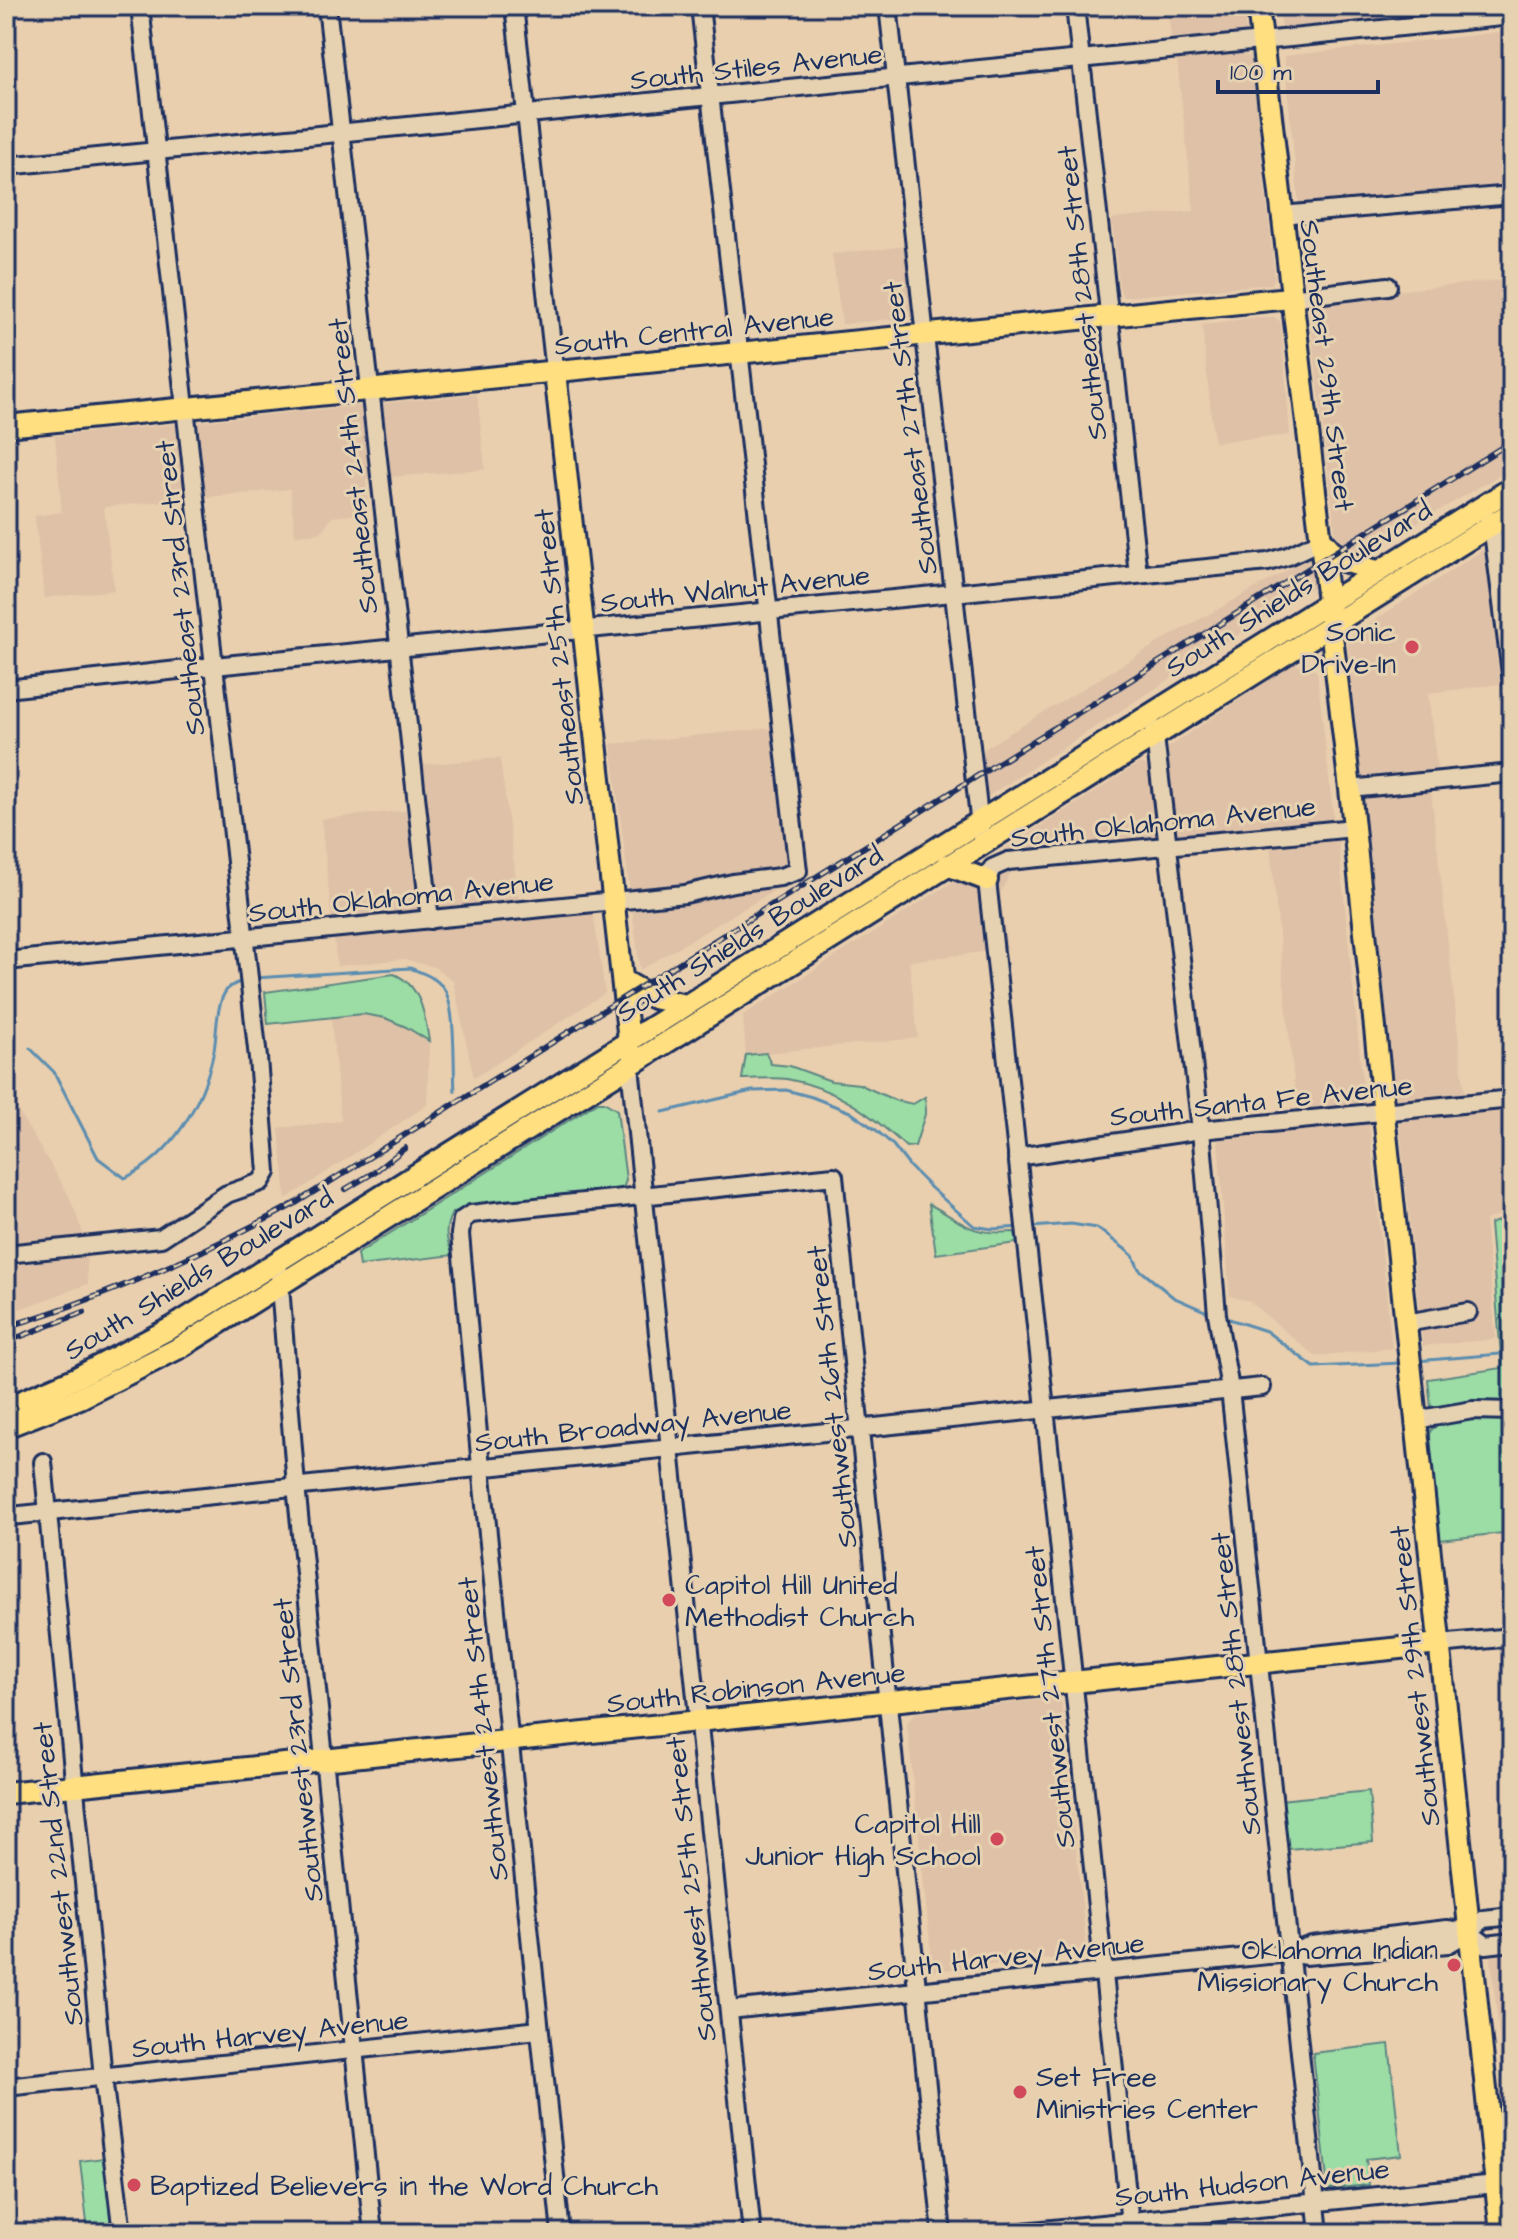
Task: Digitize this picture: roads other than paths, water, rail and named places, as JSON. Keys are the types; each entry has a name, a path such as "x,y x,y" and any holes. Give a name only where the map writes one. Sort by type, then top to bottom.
{"main road":[{"name":"Southeast 29th Street","path":"1258,6 1290,298 1329,601 1383,1112"},
{"name":"South Central Avenue","path":"6,426 1290,298"},
{"name":"Southeast 25th Street","path":"555,372 624,981 630,1066"},
{"name":"South Shields Boulevard","path":"6,1427 80,1398 181,1347 1331,624 1486,516 1512,488"},
{"name":"South Shields Boulevard","path":"6,1408 130,1351 278,1261 1377,571 1486,516 1512,512"},
{"path":"1322,540 1340,560 1377,571"},
{"path":"947,865 987,880"},
{"path":"791,939 803,957"},
{"path":"624,981 654,998 685,1005"},
{"name":"Southwest 29th Street","path":"1383,1112 1501,2233"},
{"name":"South Robinson Avenue","path":"6,1793 1439,1644"}],"street":[{"name":"Southeast 23rd Street","path":"6,1254 161,1238 227,1194 261,1182 268,1165 140,6"},
{"name":"Southeast 24th Street","path":"327,6 430,920"},
{"name":"Southeast 25th Street","path":"514,6 555,372"},
{"path":"700,6 769,611"},
{"name":"Southeast 27th Street","path":"888,6 982,844"},
{"name":"Southeast 28th Street","path":"1075,6 1138,574"},
{"name":"South Stiles Avenue","path":"6,166 1512,16"},
{"path":"1281,215 1512,195"},
{"name":"South Central Avenue","path":"1290,298 1388,286"},
{"path":"1486,516 1512,682"},
{"name":"South Walnut Avenue","path":"6,689 1268,562 1322,540"},
{"name":"South Oklahoma Avenue","path":"6,961 685,894 798,871 769,611"},
{"path":"1152,712 1201,1130"},
{"name":"South Oklahoma Avenue","path":"1350,789 1512,773"},
{"name":"South Oklahoma Avenue","path":"987,880 992,868 1003,862 1354,828"},
{"path":"987,880 1017,1157"},
{"name":"Southeast 25th Street","path":"630,1066 656,1302"},
{"name":"South Santa Fe Avenue","path":"1017,1157 1201,1130 1512,1099"},
{"name":"Southwest 28th Street","path":"1201,1130 1217,1314 1230,1389 1319,2233"},
{"name":"Southwest 27th Street","path":"1017,1157 1131,2227"},
{"name":"Southwest 26th Street","path":"644,1196 834,1176 942,2233"},
{"name":"Southwest 24th Street","path":"561,2233 481,1467 460,1234 462,1220 471,1214 644,1196"},
{"name":"Southwest 23rd Street","path":"278,1261 296,1486 373,2233"},
{"name":"Southwest 25th Street","path":"656,1302 752,2233"},
{"path":"1406,1330 1468,1312"},
{"name":"South Broadway Avenue","path":"11,1516 1262,1387"},
{"path":"1415,1420 1473,1410 1512,1411"},
{"name":"Southwest 22nd Street","path":"43,1462 103,2077 122,2233"},
{"name":"South Robinson Avenue","path":"1439,1644 1512,1637"},
{"name":"South Harvey Avenue","path":"729,2010 1289,1953 1305,1956 1448,1944 1484,1919 1512,1916"},
{"path":"1469,1932 1486,1945 1512,1942"},
{"name":"South Harvey Avenue","path":"6,2087 539,2030"},
{"name":"South Hudson Avenue","path":"1013,2233 1131,2227 1496,2184"}],"waterway":[{"path":"255,978 410,968 431,977 442,986 450,1006 455,1091"},
{"path":"30,1048 54,1072 98,1158 125,1178 158,1156 184,1125 203,1089 209,1069 221,1000 230,987 244,981"},
{"path":"663,1112 752,1091 786,1090 812,1097 850,1112 876,1130 931,1188 974,1226 992,1229 1021,1227"},
{"path":"1032,1227 1071,1224 1097,1228 1133,1256 1139,1269 1173,1297 1212,1314"},
{"path":"1223,1317 1266,1331 1314,1367 1401,1363"},
{"path":"1416,1361 1512,1353"}],"railway":[{"path":"6,1327 154,1273 296,1203 1512,441"},
{"path":"346,1189 405,1148"},
{"path":"6,1342 84,1312"}],"place":[{"name":"Sonic Drive-In","path":"1412,647"},
{"name":"Capitol Hill United Methodist Church","path":"669,1600"},
{"name":"Capitol Hill Junior High School","path":"997,1839"},
{"name":"Oklahoma Indian Missionary Church","path":"1454,1965"},
{"name":"Set Free Ministries Center","path":"1020,2092"},
{"name":"Baptized Believers in the Word Church","path":"134,2185"}]}
